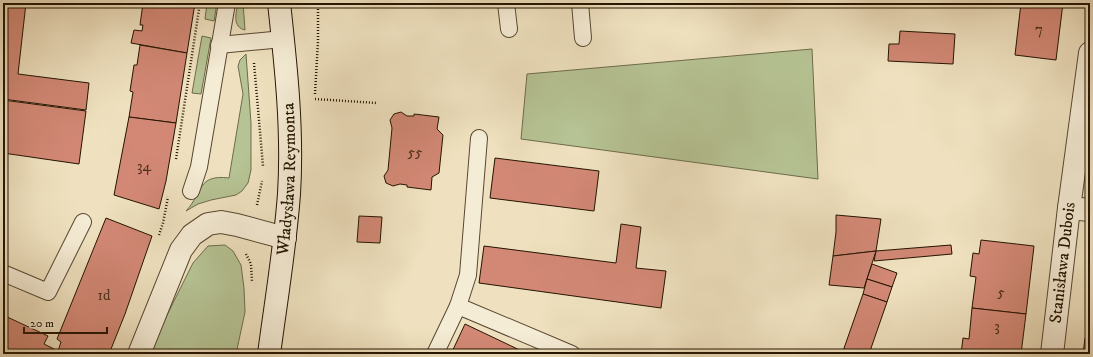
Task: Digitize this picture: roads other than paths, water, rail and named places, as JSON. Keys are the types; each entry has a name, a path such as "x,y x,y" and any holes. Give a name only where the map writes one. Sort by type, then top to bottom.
{"street":[{"name":"Władysława Reymonta","path":"269,354 285,238 289,193 289,121 279,3"},
{"name":"Stanisława Dubois","path":"1052,354 1080,209 1090,53"},
{"path":"140,354 181,250 192,235 208,224 222,222 251,228 285,238"}],"lane":[{"path":"191,191 199,167 226,3"},
{"path":"506,3 509,29"},
{"path":"580,3 583,38"},
{"path":"219,45 283,39"},
{"path":"435,354 458,306 468,274 479,138"},
{"path":"3,273 48,292 83,222"},
{"path":"458,306 572,354"}]}
